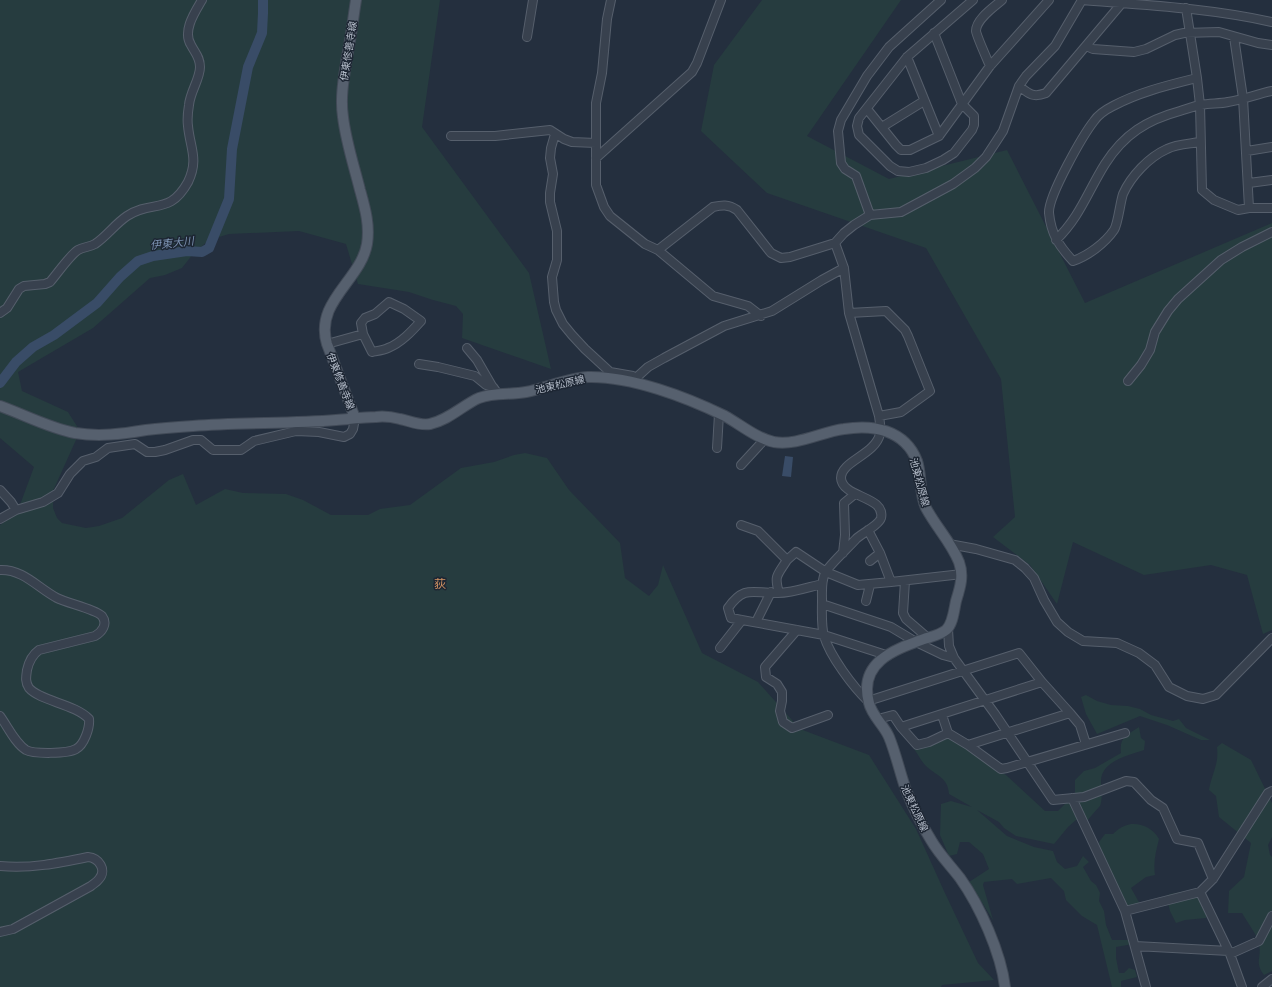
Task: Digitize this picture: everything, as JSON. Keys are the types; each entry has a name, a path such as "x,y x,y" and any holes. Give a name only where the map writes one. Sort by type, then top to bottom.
{"main road":[{"name":"伊東修善寺線","path":"0,406 46,425 71,433 99,436 197,426 355,418 327,344 324,324 327,312 362,258 367,245 367,213 346,137 342,116 343,74 356,0"},
{"name":"池東松原線","path":"355,418 378,416 394,417 422,425 429,425 442,420 475,400 495,391 508,394 528,392 576,379 590,377 635,383 663,391 719,414 765,439 778,442 796,441 830,431 855,427 880,428 898,438 908,447 915,457 924,504 950,544 958,559 962,574"},
{"path":"948,629 952,620 962,574"},
{"name":"池東松原線","path":"948,629 886,655 876,664 868,679 868,701 872,710 888,734 906,789 932,843 959,877 980,913 990,934 1001,966 1005,987"}],"street":[{"path":"0,313 7,308 19,289 24,286 45,284 50,282 77,250 94,244 113,226 128,215 144,208 163,206 175,200 187,183 193,169 194,162 188,125 189,103 200,68 199,57 190,43 188,30 193,15 202,0"},
{"path":"527,37 533,0"},
{"path":"611,0 607,19 602,73 596,102 596,186 604,207 610,216 620,225 645,244 658,250 713,296 748,306 761,316"},
{"path":"596,158 692,72 697,63 721,0"},
{"path":"870,216 856,176 846,169 841,163 838,131 841,120 867,76 889,47 941,0"},
{"path":"934,33 962,104 974,116 974,125 972,130 954,153 943,160 926,168 910,172 898,171 890,166 859,135 857,126 859,118 907,57 934,33 973,0"},
{"path":"990,66 976,31 982,18 1002,0"},
{"path":"867,109 901,150 910,150 939,136 990,66 1048,0"},
{"path":"658,250 713,208 721,205 730,206 737,210 771,253 781,258 790,257 835,244 854,225 870,216 901,212 953,184 975,168 986,157 1003,131 1018,86 1055,46 1082,0 1186,8 1248,16 1272,22"},
{"path":"1018,86 1032,95 1039,96 1046,93 1122,3"},
{"path":"1186,8 1200,105 1202,190 1214,200 1238,210 1249,208 1272,208"},
{"path":"1086,46 1093,49 1134,52 1146,49 1175,35 1184,33 1219,32 1258,43 1272,45"},
{"path":"1234,37 1243,98 1249,183 1249,208"},
{"path":"907,57 939,136"},
{"path":"1197,78 1147,92 1113,106 1095,119 1079,144 1052,196 1049,212 1056,240 1073,261 1083,258 1103,242 1115,229 1123,194 1131,180 1140,169 1152,158 1166,149 1200,142"},
{"path":"1056,240 1068,229 1081,209 1105,164 1118,146 1131,134 1149,122 1200,105 1227,102 1272,91"},
{"path":"882,127 924,101"},
{"path":"451,136 495,136 550,130 572,142 596,143"},
{"path":"556,134 551,148 550,158 553,174 550,202 557,231 557,260 552,277 556,310 563,324 585,350 610,372 633,376 635,383"},
{"path":"1247,151 1272,147"},
{"path":"1249,183 1272,180"},
{"path":"1128,380 1150,350 1155,332 1168,311 1178,299 1221,260 1242,246 1272,232"},
{"path":"835,244 844,268 849,313 879,416 880,428 878,439 874,446 848,465 841,476 843,484 855,494 871,501 880,510 881,516 880,521 859,536 826,572 822,584 822,604 824,635 827,645 841,667 868,701 1019,653 1080,725 1086,744"},
{"path":"635,383 637,377 648,367 664,358 724,326 761,316 776,309 844,268"},
{"path":"389,302 404,309 421,321 414,330 398,343 388,348 372,352 363,334 361,323 365,318 375,314 389,302"},
{"path":"849,313 886,311 905,330 930,391 901,412 879,416"},
{"path":"327,344 363,334"},
{"path":"467,348 477,360 495,391"},
{"path":"419,364 475,376 495,391"},
{"path":"717,448 719,414"},
{"path":"0,519 16,510 43,502 58,492 70,474 83,461 96,457 108,448 135,444 147,452 155,452 193,440 201,440 213,450 241,450 254,441 296,431 319,432 344,437 350,434 353,429 355,418"},
{"path":"741,465 765,439"},
{"path":"2,494 16,510"},
{"path":"843,553 844,503 855,494"},
{"path":"741,525 758,531 787,560"},
{"path":"868,530 880,553 891,582"},
{"path":"950,544 976,549 1015,560 1034,578 1050,611 1057,622 1068,632 1084,641 1117,643 1139,653 1155,665 1169,687 1187,696 1203,699 1216,695 1272,638"},
{"path":"779,593 776,580 777,576 787,560 796,552 826,572 858,585 962,574"},
{"path":"870,561 880,553"},
{"path":"0,570 14,571 22,574 58,599 101,614 104,619 104,629 95,636 39,650 31,659 26,674 26,681 31,690 79,711 89,719 88,730 78,748 75,750 60,752 29,752 19,744 0,716"},
{"path":"904,581 903,613 906,619 928,638"},
{"path":"822,584 779,593 749,591 733,600 728,608 731,618 824,635 886,655"},
{"path":"866,601 870,584"},
{"path":"756,622 771,592"},
{"path":"822,604 891,626 916,642 943,655 954,658"},
{"path":"720,648 742,620"},
{"path":"948,629 949,646 954,658 965,671 1029,762 1053,800 1084,797 1126,781 1134,782 1151,800 1163,808 1177,839 1198,843 1213,879"},
{"path":"797,630 765,667 766,677 777,684 782,692 780,711 783,722 792,728 828,715"},
{"path":"901,727 1042,682"},
{"path":"968,745 1070,713"},
{"path":"878,719 893,715 901,727 917,745 932,741 948,733"},
{"path":"942,715 948,733 968,745 1001,769 1125,733"},
{"path":"1125,911 1200,892 1213,879 1268,793 1272,791"},
{"path":"1072,798 1125,911 1146,987"},
{"path":"0,866 53,864 88,857 98,860 102,868 102,874 91,886 12,929 0,932"},
{"path":"1200,892 1230,952 1242,987"},
{"path":"1135,946 1230,952 1259,941 1272,916"},
{"path":"1262,987 1272,979"}],"green space":[{"path":"0,0 440,0 422,127 529,273 551,369 462,338 463,314 456,306 409,292 358,284 346,244 299,231 229,234 209,240 193,254 182,268 165,275 150,278 93,328 18,372 22,391 68,412 80,431 53,491 53,508 57,518 62,523 86,528 99,526 122,518 169,480 183,474 196,505 225,489 243,493 286,494 303,500 331,515 368,515 380,509 410,505 461,468 494,462 525,453 547,458 569,490 620,543 625,578 649,596 658,585 663,565 702,653 758,682 800,729 869,755 916,829 978,963 994,980 942,985 941,987 0,987 0,525 17,513 34,467 0,438"},
{"path":"762,0 901,0 807,136 889,179 1007,150 1085,303 1272,223 1272,630 1263,634 1247,575 1211,565 1144,575 1073,542 1057,604 1030,565 993,537 1015,517 1001,379 926,248 767,193 701,131 714,65"},
{"path":"1086,695 1097,701 1111,705 1128,706 1140,709 1151,715 1173,721 1179,719 1186,728 1210,740 1201,740 1167,725 1140,716 1097,734 1086,714 1081,697"},
{"path":"1139,727 1141,738 1145,741 1144,750 1117,760 1106,768 1102,774 1102,797 1100,806 1088,820 1076,820 1054,844 1016,836 1004,828 999,822 977,810 1007,836 1034,847 1053,851 1057,862 1065,869 1077,866 1083,856 1089,862 1083,867 1100,893 1099,901 1104,911 1106,925 1112,940 1129,940 1133,944 1116,947 1116,958 1119,973 1124,973 1129,968 1135,970 1137,977 1121,981 1121,987 1112,987 1097,925 1082,916 1066,900 1064,891 1051,878 1017,884 1012,879 984,882 983,885 993,920 969,882 989,869 983,854 969,842 960,842 957,854 949,856 940,835 941,804 951,801 972,807 949,794 944,780 922,762 914,749 945,737 950,738 1006,775 1045,811 1058,811 1075,794 1075,780 1084,771 1095,768 1121,753 1121,743 1125,737"},
{"path":"1222,743 1251,760 1272,803 1272,837 1268,845 1270,855 1272,857 1272,971 1264,975 1259,967 1260,949 1254,933 1242,913 1228,913 1229,891 1244,877 1251,843 1219,817 1216,796 1209,790 1216,764 1217,747"},
{"path":"1131,824 1147,827 1157,835 1159,839 1154,870 1155,875 1146,877 1131,888 1140,904 1128,907 1100,849 1099,842 1105,834 1113,834 1117,830"},
{"path":"1190,891 1199,897 1207,910 1206,918 1185,920 1176,923 1170,911 1166,896"}],"water":[{"path":"785,456 793,457 791,477 782,476"}],"waterway":[{"name":"伊東大川","path":"0,383 16,362 33,347 54,335 97,303 120,277 138,261 153,256 187,251 202,252 209,248 229,199 232,149 248,67 262,33 263,0"}],"district":[{"name":"荻","path":"440,584"}]}
